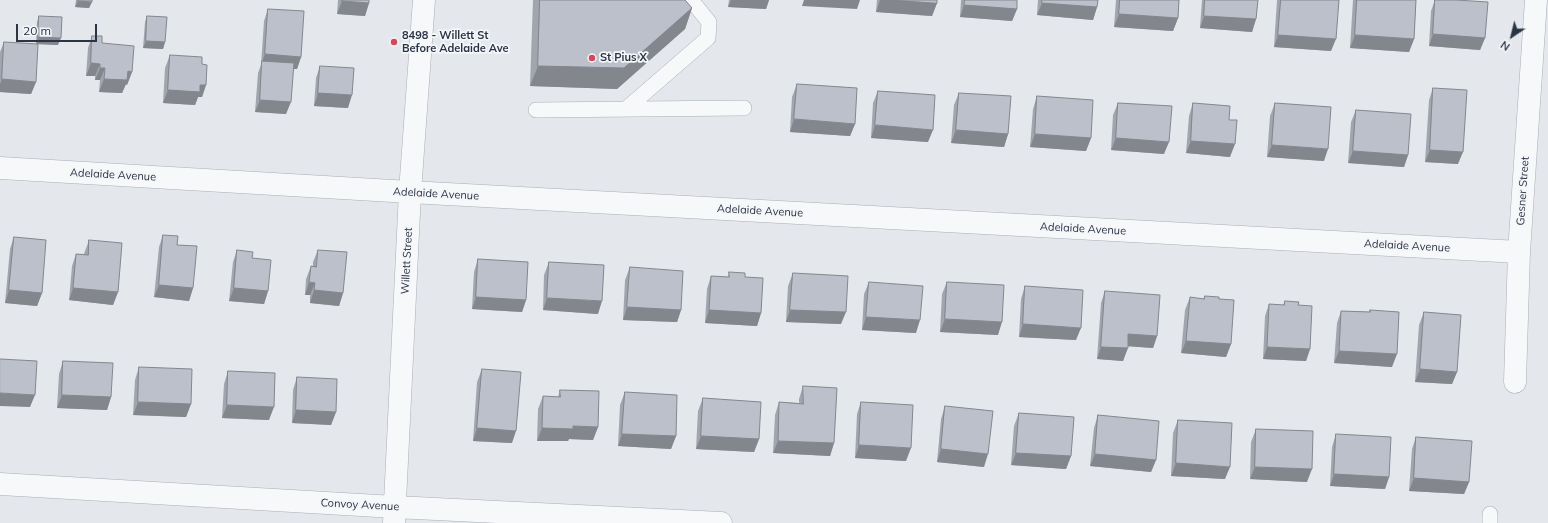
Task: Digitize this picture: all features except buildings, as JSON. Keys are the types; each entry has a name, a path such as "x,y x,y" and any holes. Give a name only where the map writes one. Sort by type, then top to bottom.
{"street":[{"name":"Willett Street","path":"395,515 410,192 424,0"},
{"name":"Gesner Street","path":"1515,382 1519,252 1536,0"},
{"name":"Adelaide Avenue","path":"0,168 410,192 1519,252"},
{"name":"Convoy Avenue","path":"0,484 395,515 721,523"}],"lane":[{"path":"626,109 708,38 709,22 691,0"},
{"path":"536,110 744,108"}],"place":[{"name":"8498 - Willett St Before Adelaide Ave","path":"394,42"},
{"name":"St Pius X","path":"592,58"}]}
